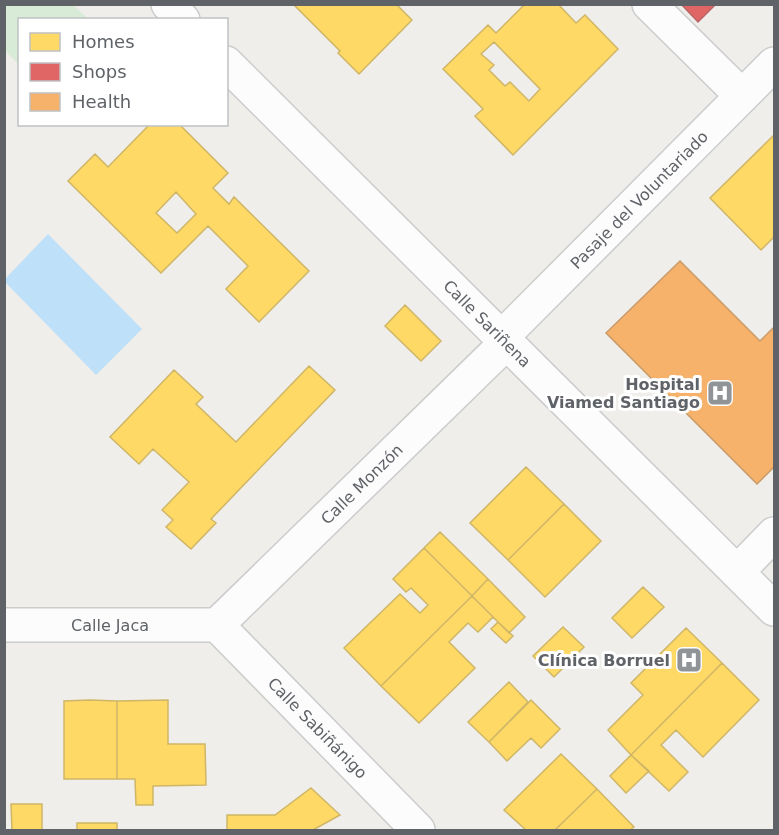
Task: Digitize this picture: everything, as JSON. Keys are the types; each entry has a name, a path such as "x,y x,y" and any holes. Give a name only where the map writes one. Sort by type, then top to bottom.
{"street":[{"path":"168,4 181,18"},
{"path":"650,4 742,96"},
{"name":"Pasaje del Voluntariado","path":"505,340 774,64"},
{"name":"Calle Sariñena","path":"228,65 774,609"},
{"name":"Calle Monzón","path":"217,625 505,340"},
{"path":"737,572 774,534"},
{"name":"Calle Jaca","path":"4,625 217,625"},
{"name":"Calle Sabiñánigo","path":"217,625 418,831"}],"green space":[{"path":"4,5 73,5 87,18 18,18 18,64 5,50"}],"water":[{"path":"48,234 142,329 96,375 5,282 5,279"}],"building: Homes":[{"path":"293,4 396,4 412,20 359,74 338,53 340,51"},
{"path":"525,4 558,4 576,23 585,15 618,49 513,155 475,116 483,109 443,69 488,25 496,33","holes":["494,42 540,89 529,101 510,82 505,86 489,70 494,65 481,54"]},
{"path":"148,126 181,126 228,173 213,188 229,204 234,197 309,271 259,322 226,289 248,266 208,226 161,273 68,181 95,154 108,167","holes":["176,192 196,214 177,233 156,213"]},
{"path":"774,135 774,237 761,250 710,198"},
{"path":"405,305 441,341 421,361 385,326"},
{"path":"309,366 335,390 211,519 216,523 191,549 166,527 173,520 162,510 189,482 153,449 139,464 110,437 174,370 203,397 196,404 236,442"},
{"path":"526,467 564,504 508,560 470,523"},
{"path":"564,504 601,541 545,597 508,560"},
{"path":"440,532 488,579 472,596 424,548"},
{"path":"424,548 472,596 381,686 344,648 400,594 420,613 428,605 411,588 406,592 393,579"},
{"path":"488,579 525,617 509,633 472,596"},
{"path":"643,587 664,607 632,638 612,618"},
{"path":"472,596 493,617 478,632 468,623 449,642 475,668 419,723 381,686"},
{"path":"498,622 513,636 506,643 491,629"},
{"path":"563,627 584,647 554,677 533,656"},
{"path":"686,628 722,663 631,755 608,730 643,695 631,683"},
{"path":"722,663 759,700 703,757 676,730 661,745 688,772 669,791 631,755"},
{"path":"509,682 528,702 489,742 468,722"},
{"path":"168,700 168,744 205,744 206,785 153,786 153,805 136,805 135,779 117,779 117,701"},
{"path":"531,700 560,729 541,748 531,738 507,761 489,742"},
{"path":"64,701 117,701 117,779 64,779"},
{"path":"561,754 597,789 555,830 526,830 504,810"},
{"path":"631,755 649,771 626,793 610,776"},
{"path":"311,788 340,815 313,830 227,830 227,815 275,815"},
{"path":"597,789 634,827 630,830 555,830"},
{"path":"11,804 42,804 42,830 12,830"},
{"path":"77,823 117,823 117,830 77,830"}],"building: Shops":[{"path":"681,4 716,4 698,22"}],"building: Health":[{"name":"Hospital Viamed Santiago","path":"680,261 760,341 774,327 774,467 757,484 606,333"}],"place":[{"name":"Hospital Viamed Santiago","path":"720,393"},
{"name":"Clínica Borruel","path":"689,660"}]}
